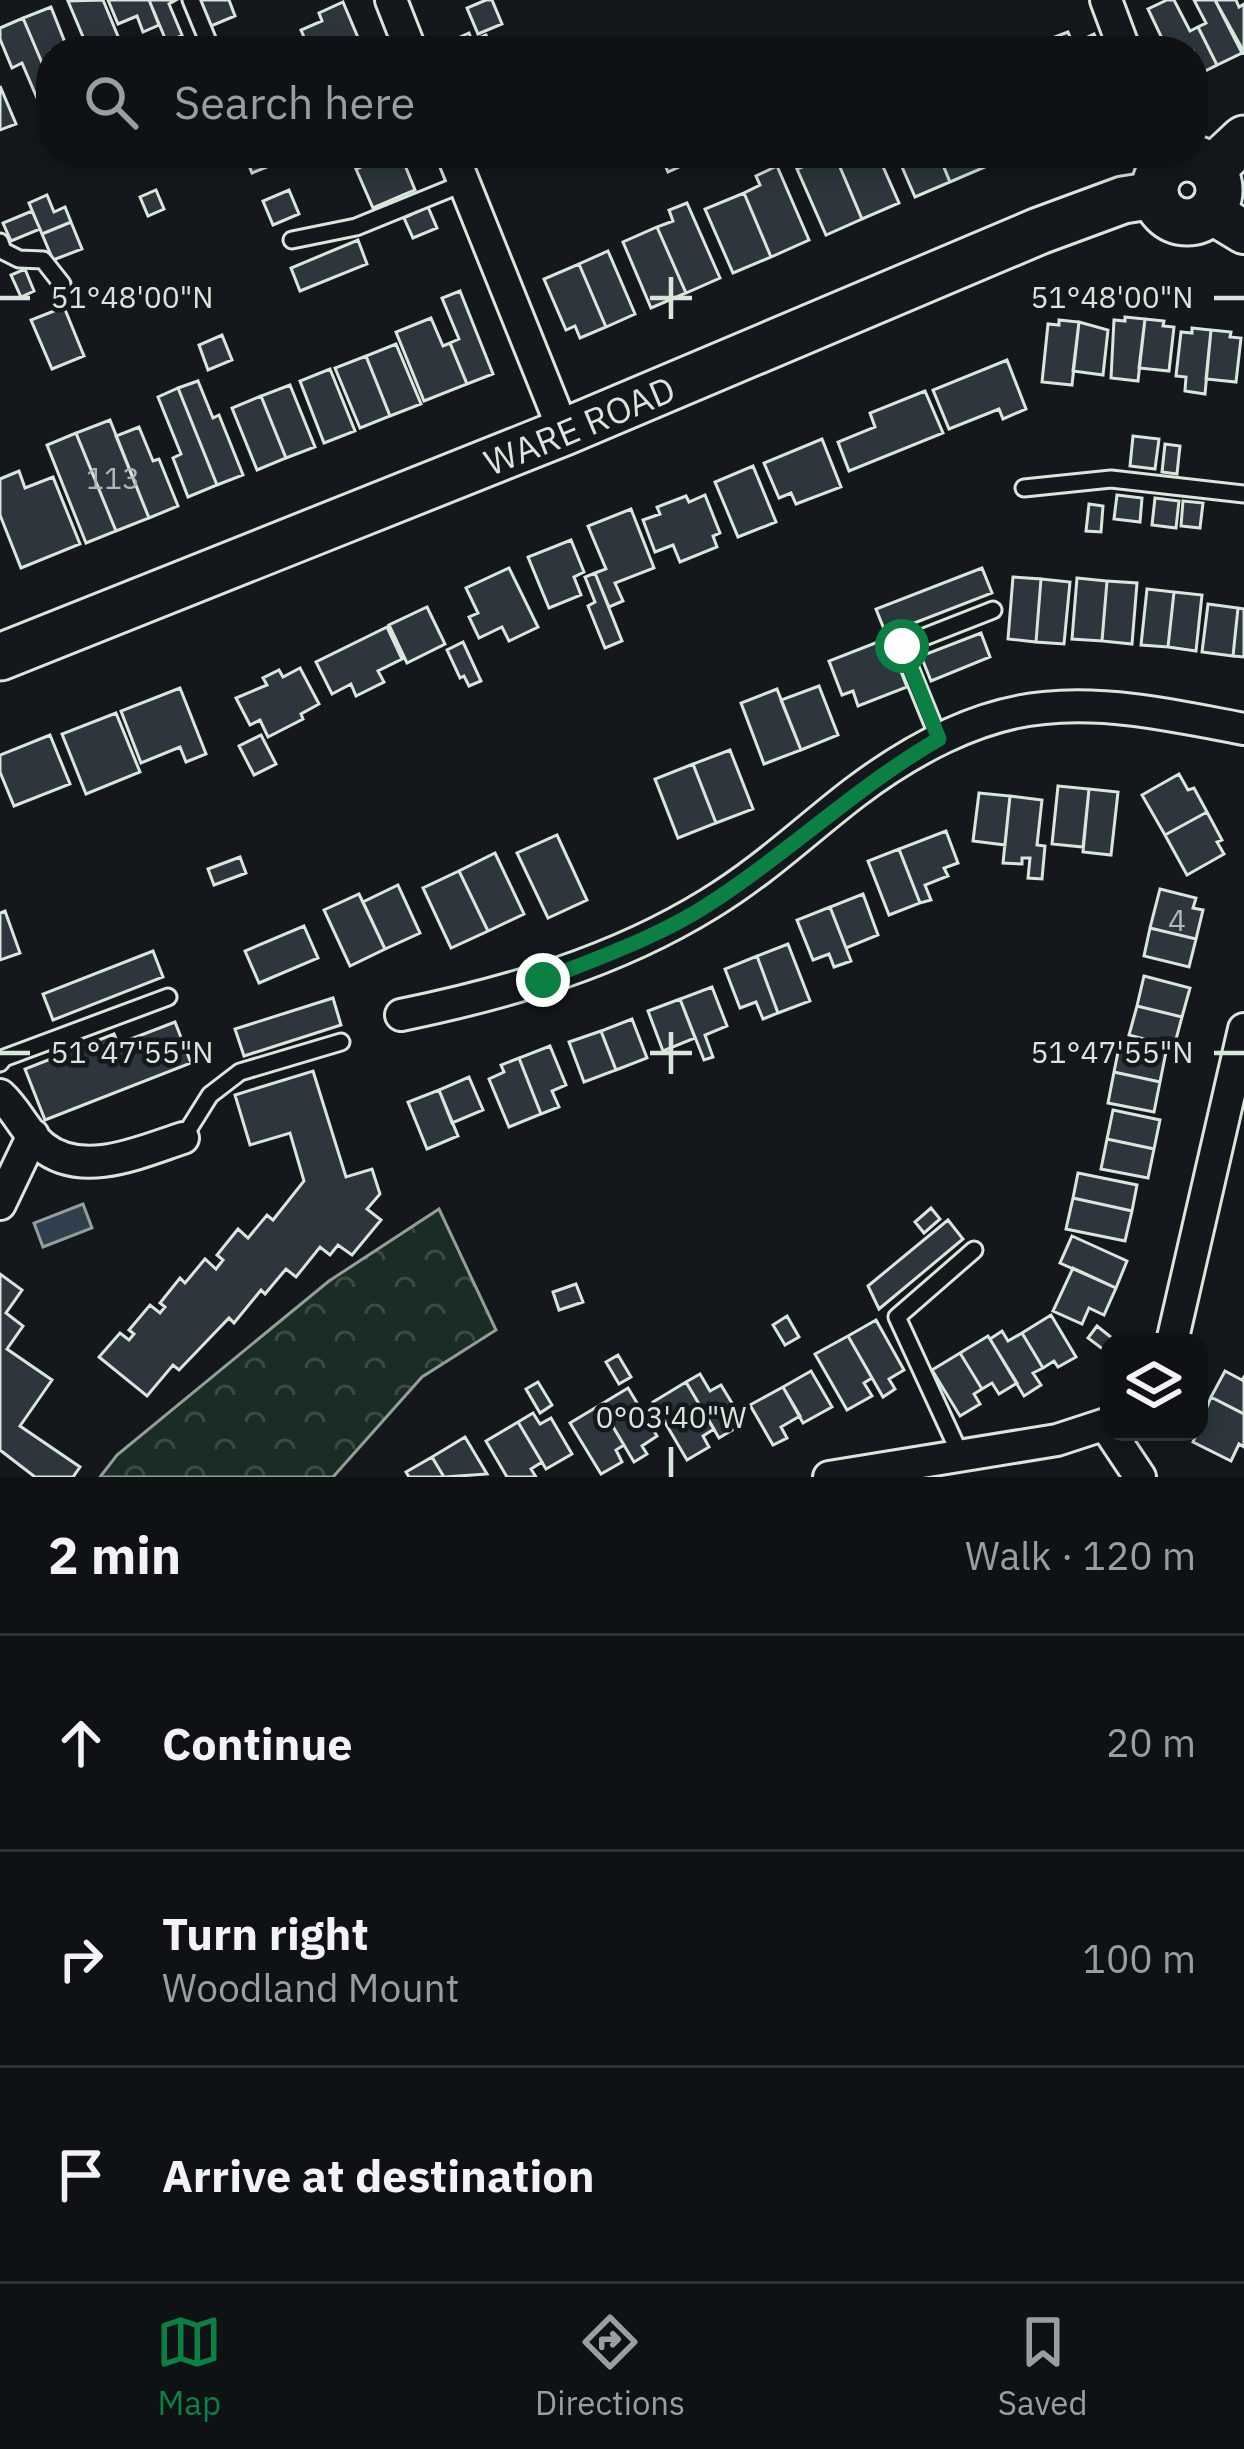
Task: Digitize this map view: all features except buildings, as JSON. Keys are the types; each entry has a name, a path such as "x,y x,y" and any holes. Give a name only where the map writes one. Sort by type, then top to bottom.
{"main road":[{"name":"WARE ROAD","path":"0,657 565,432 1039,231 1123,200 1201,180"}],"street":[{"path":"391,0 406,36"},
{"path":"1106,0 1119,36"},
{"path":"458,168 565,432"},
{"path":"401,1015 543,980 620,950 708,905 778,856 856,791 939,739 1012,713 1046,707 1168,715 1244,729"},
{"path":"1174,1333 1244,1029"},
{"path":"0,1095 45,1150 98,1162 183,1138"},
{"path":"0,1204 33,1136"},
{"path":"829,1477 1100,1430"},
{"path":"1117,1441 1140,1477"}],"lane":[{"path":"191,0 206,36"},
{"path":"292,240 356,227 464,183"},
{"path":"0,242 4,251 19,259 43,260 62,284"},
{"path":"1024,488 1111,479 1244,494"},
{"path":"939,739 902,646 993,610"},
{"path":"0,1063 168,997"},
{"path":"183,1138 210,1095 240,1072 341,1042"},
{"path":"960,1454 897,1317 974,1250"}],"green space":[{"path":"439,1209 496,1330 422,1377 333,1477 100,1477 117,1455 329,1281"}],"water":[{"path":"83,1204 92,1228 43,1247 34,1223"}],"route":[{"path":"543,980 620,950 708,905 778,856 856,791 939,739 902,646"}]}
